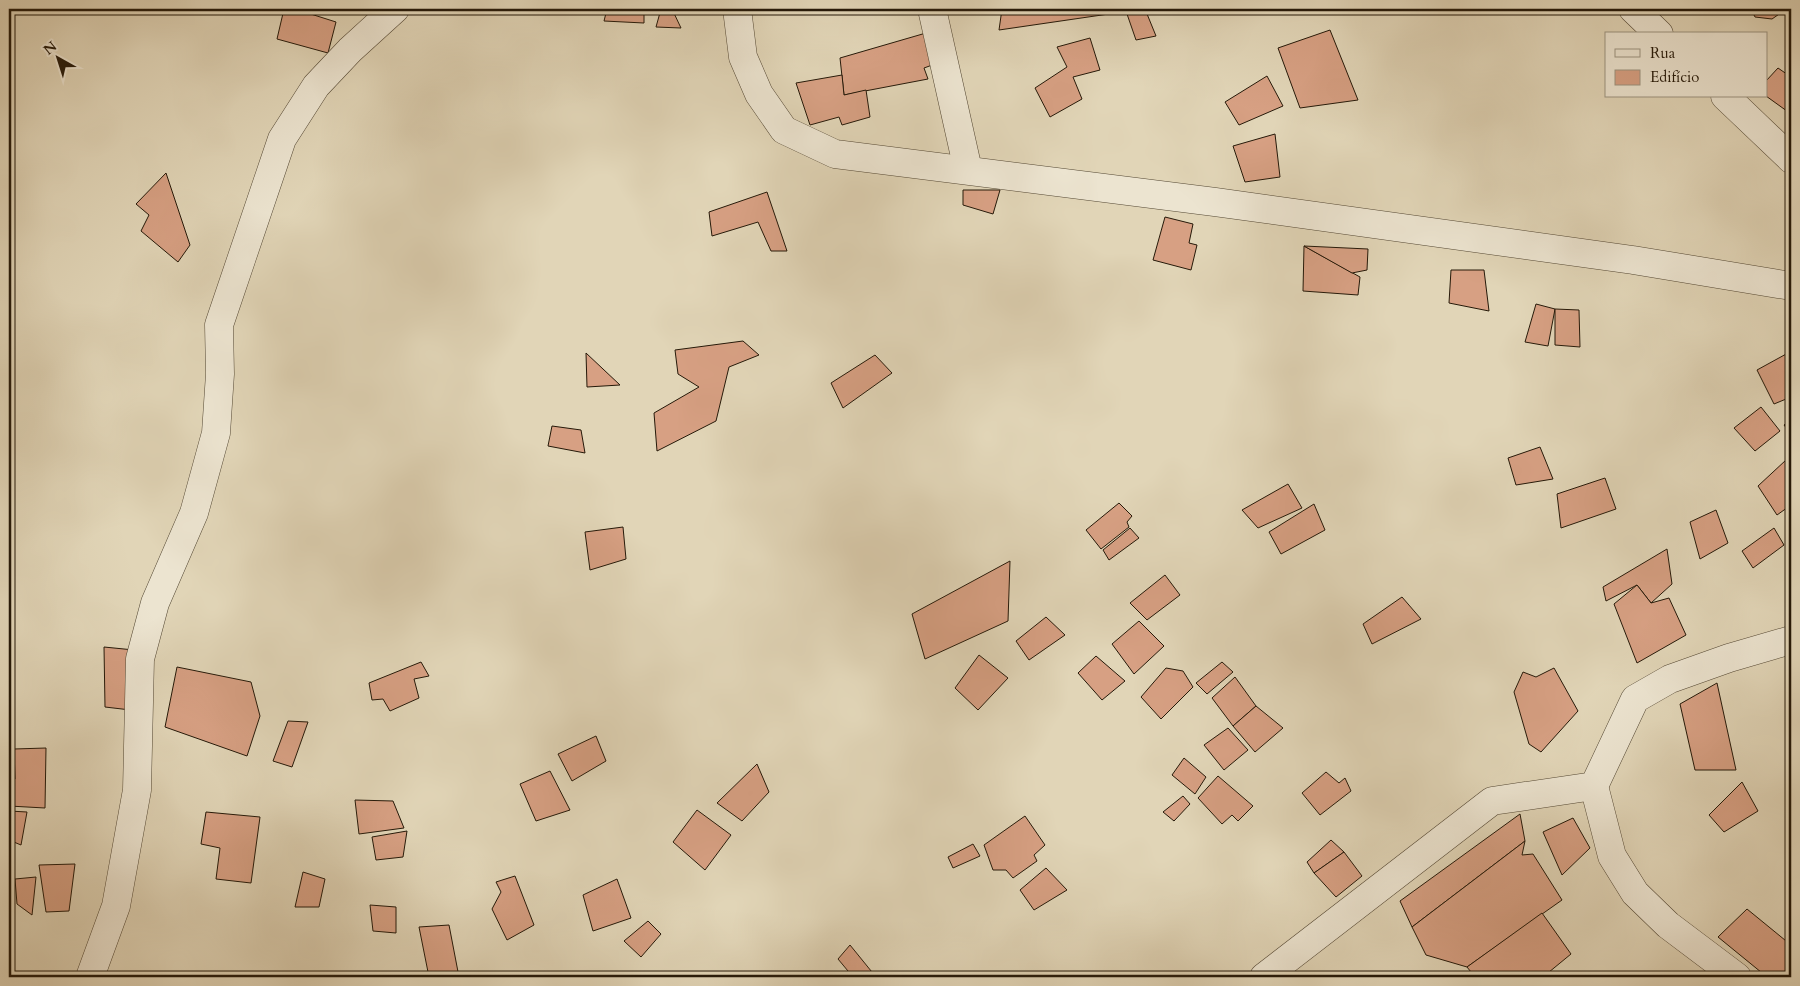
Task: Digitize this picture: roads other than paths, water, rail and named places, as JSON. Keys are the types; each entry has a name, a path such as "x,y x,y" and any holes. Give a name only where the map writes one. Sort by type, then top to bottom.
{"street":[{"path":"90,977 116,906 137,790 140,660 155,603 194,513 216,433 220,374 219,326 282,139 316,86 350,50 396,9"},
{"path":"737,9 743,57 759,94 784,130 835,154 1215,202 1633,260 1791,286"},
{"path":"932,9 968,170"},
{"path":"1633,9 1657,32"},
{"path":"1727,98 1791,159"},
{"path":"1737,977 1668,925 1635,893 1612,856 1594,786 1635,699 1670,679 1729,658 1791,640"},
{"path":"1264,977 1492,801 1594,786"}]}
